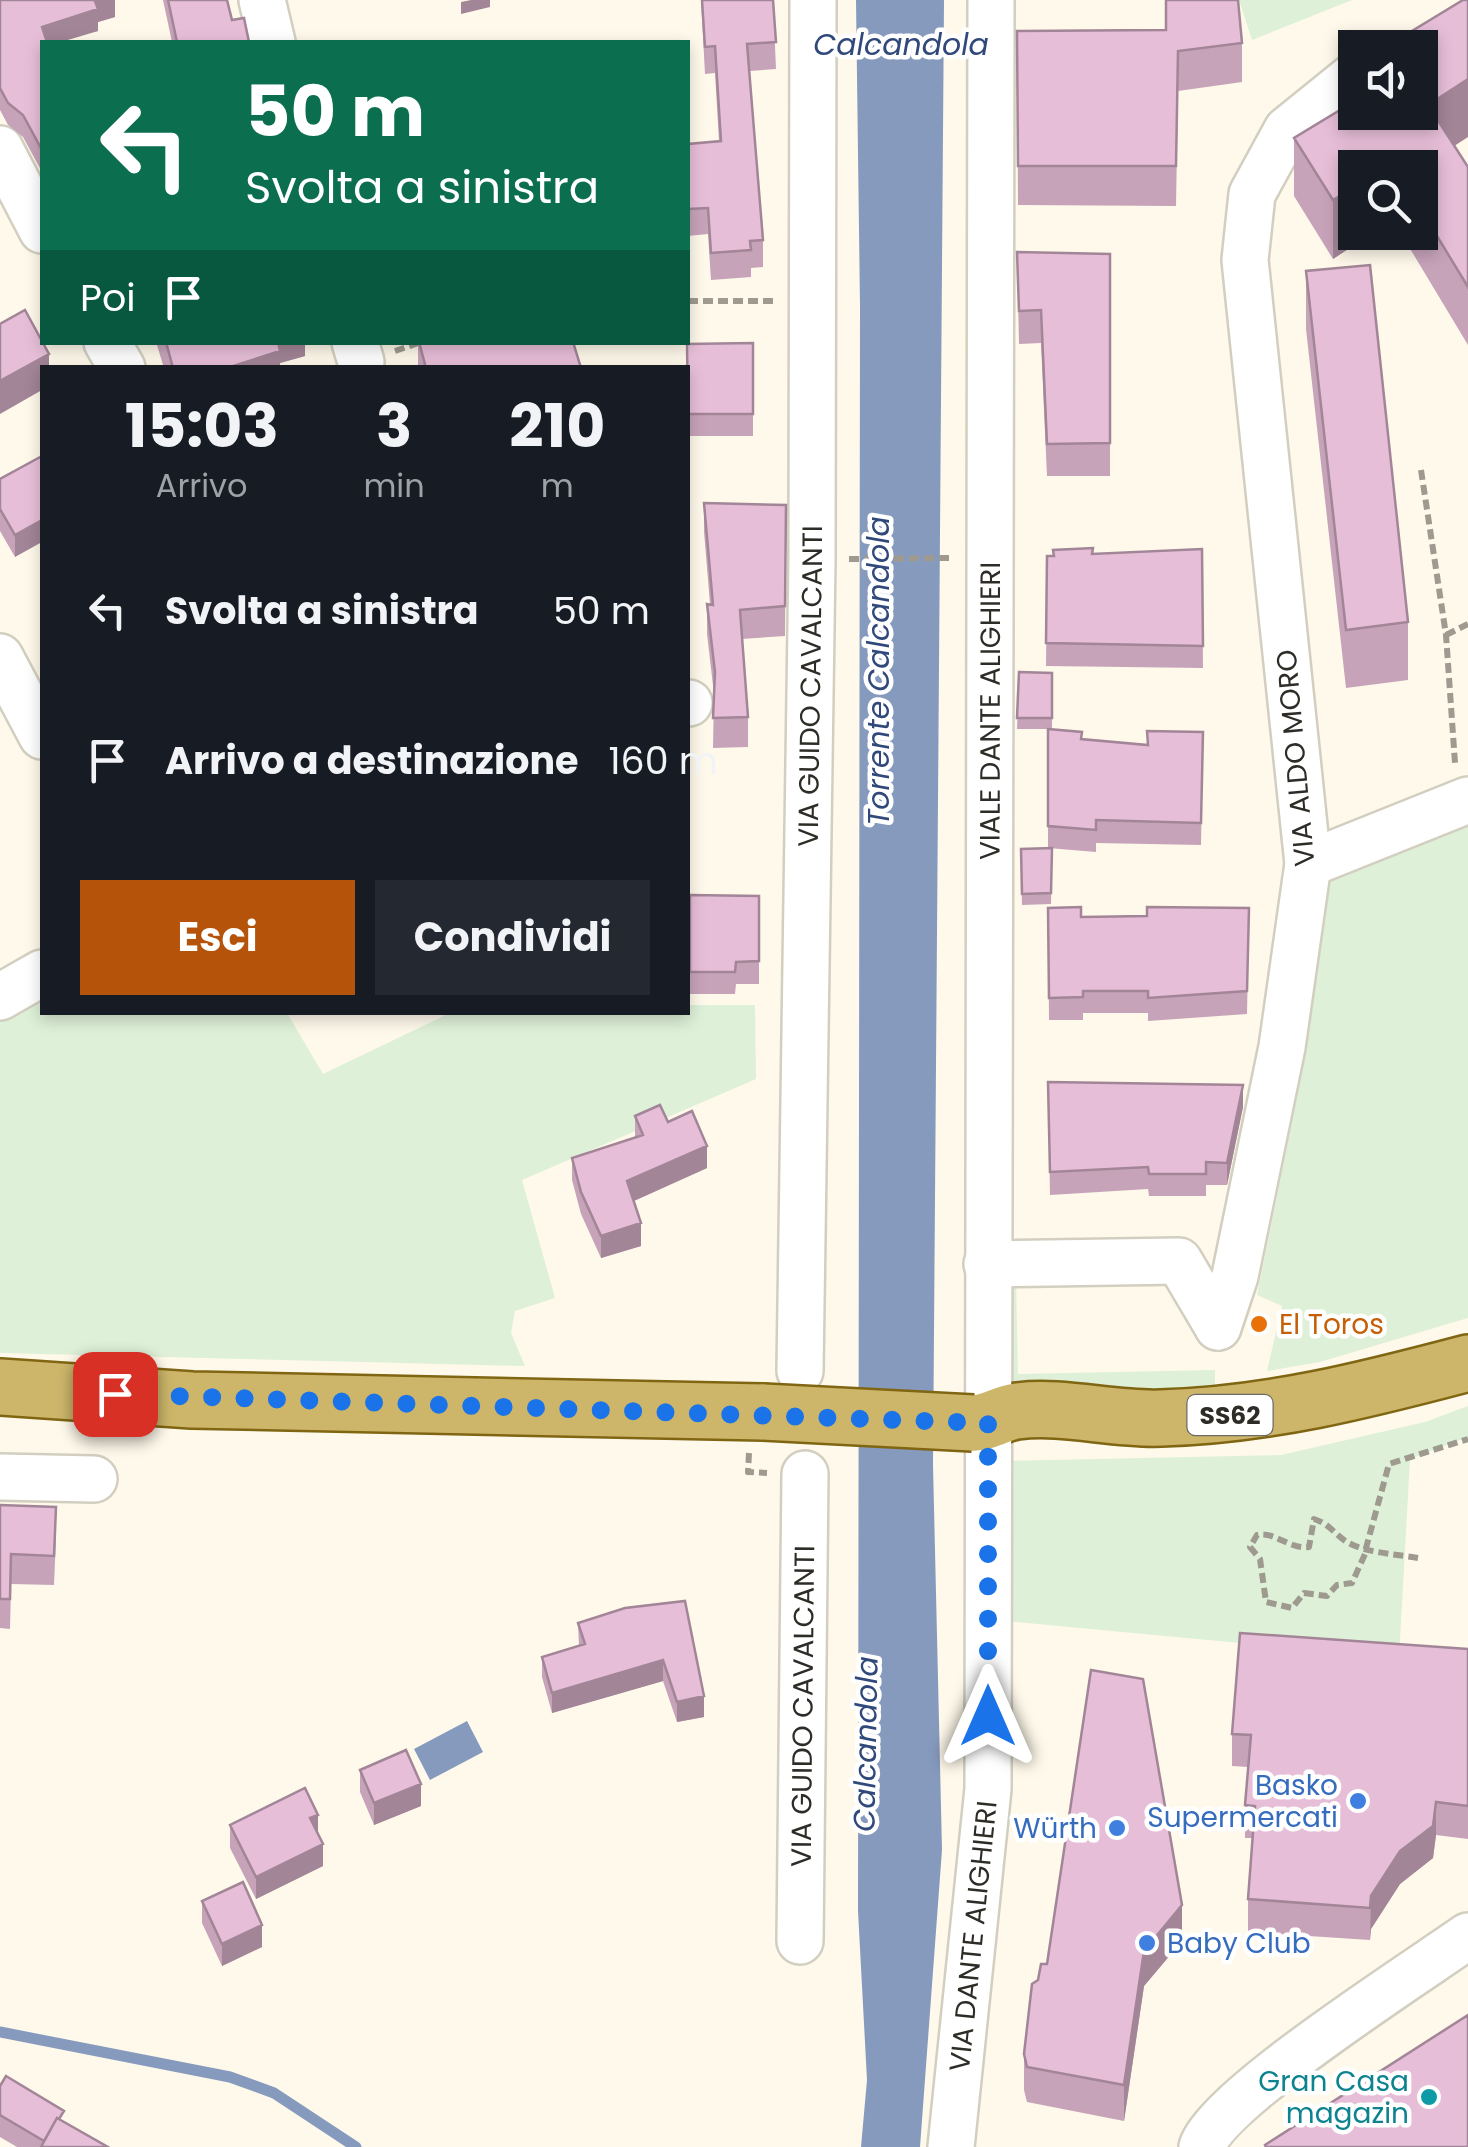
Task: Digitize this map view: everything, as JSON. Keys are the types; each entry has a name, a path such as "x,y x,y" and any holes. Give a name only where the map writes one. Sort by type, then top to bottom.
{"main road":[{"name":"SS62","path":"981,1423 1015,1411 1157,1418 1238,1414 1331,1400 1468,1363"},
{"name":"SS62","path":"0,1387 192,1400 762,1412 981,1423 1017,1437 1165,1436 1250,1430 1352,1413 1468,1383"}],"street":[{"path":"262,0 272,40"},
{"name":"VIA GUIDO CAVALCANTI","path":"800,1371 812,559 813,0"},
{"name":"VIALE DANTE ALIGHIERI","path":"981,1423 987,1264 991,0"},
{"name":"VIA ALDO MORO","path":"987,1264 1179,1261 1218,1327 1235,1276 1282,1047 1308,864 1245,260 1252,194 1287,130 1338,89"},
{"path":"0,150 31,227"},
{"path":"0,658 40,732"},
{"path":"1308,864 1463,802"},
{"path":"0,996 40,974"},
{"name":"VIA DANTE ALIGHIERI","path":"951,2147 988,1789 981,1423"},
{"name":"VIA GUIDO CAVALCANTI","path":"800,1940 805,1474"},
{"path":"0,1477 94,1478"},
{"path":"1202,2147 1207,2132 1257,2084 1468,1936"}],"path":[{"path":"690,300 813,302"},
{"path":"1421,470 1446,635 1463,802"},
{"path":"812,559 988,558"},
{"path":"1446,635 1468,624"},
{"path":"1418,1558 1366,1548 1346,1541 1329,1524 1314,1519 1309,1546 1300,1548 1265,1534 1257,1536 1250,1546 1260,1558 1266,1602 1292,1608 1304,1593 1327,1596 1337,1584 1352,1584 1366,1548 1389,1464 1468,1439"}],"green space":[{"path":"1239,0 1352,0 1252,40"},
{"path":"1468,813 1468,1318 1320,1362 1267,1371 1282,1306 1257,1295 1303,1067 1326,870"},
{"path":"40,998 40,1015 288,1015 323,1074 446,1015 690,1015 690,1005 755,1005 756,1079 522,1180 555,1298 515,1311 511,1333 525,1366 0,1353 0,1021"},
{"path":"999,1278 1016,1278 1018,1374 1215,1370 1215,1389 1001,1393"},
{"path":"1468,1406 1468,1437 1410,1459 1399,1658 1006,1621 1004,1461 1281,1455 1425,1422"}],"water":[{"name":"Calcandola","path":"856,0 944,0 933,1465 942,1850 920,2147 861,2147 867,2080 858,1911 860,306"},
{"path":"467,1721 483,1752 430,1780 414,1749"}],"building":[{"path":"0,0 99,0 95,1 98,9 42,27 46,40 40,40 40,146 23,115 8,103 0,88"},
{"path":"168,0 227,0 232,20 244,18 249,40 177,40"},
{"path":"702,0 773,0 776,42 747,44 763,240 750,241 751,250 711,253 708,208 690,209 690,144 721,141 715,46 705,47"},
{"path":"1166,0 1238,0 1242,43 1178,51 1176,166 1018,166 1017,31 1166,30"},
{"path":"1468,0 1468,79 1438,98 1438,30 1414,30"},
{"path":"1338,111 1338,130 1438,130 1438,120 1468,167 1468,287 1438,238 1438,150 1338,150 1338,197 1333,200 1294,138"},
{"path":"1017,252 1110,254 1110,443 1047,444 1041,310 1019,311"},
{"path":"1370,265 1408,622 1346,630 1306,271"},
{"path":"25,310 40,345 49,354 0,381 0,324"},
{"path":"753,343 753,414 690,414 690,344"},
{"path":"167,345 279,345 280,351 236,365 172,365"},
{"path":"420,345 574,345 580,365 425,365"},
{"path":"40,457 40,521 15,535 0,509 0,479"},
{"path":"704,503 786,505 785,606 740,610 748,717 713,718 715,672 707,604 713,605"},
{"path":"1093,548 1092,554 1202,549 1203,646 1046,643 1047,556 1054,556 1053,550"},
{"path":"1019,672 1052,673 1052,718 1017,718"},
{"path":"1048,729 1082,732 1081,739 1148,745 1147,731 1203,732 1201,823 1096,820 1096,830 1048,826"},
{"path":"1052,848 1051,893 1022,894 1021,849"},
{"path":"690,895 759,896 759,961 736,962 735,972 690,972"},
{"path":"1081,907 1081,917 1147,916 1147,907 1249,908 1247,991 1148,998 1148,991 1083,991 1083,997 1049,998 1048,908"},
{"path":"1048,1082 1243,1085 1227,1163 1206,1162 1206,1174 1149,1174 1148,1167 1050,1172"},
{"path":"660,1105 668,1122 692,1111 707,1146 627,1181 641,1223 601,1236 581,1192 572,1158 643,1135 635,1116"},
{"path":"0,1505 56,1507 54,1556 11,1554 10,1599 0,1599"},
{"path":"685,1601 704,1696 677,1702 663,1660 552,1693 542,1657 585,1644 578,1623 625,1608"},
{"name":"Basko Supermercati","path":"1240,1633 1468,1649 1468,1806 1436,1802 1433,1826 1400,1851 1371,1896 1370,1908 1248,1899 1255,1806 1245,1805 1251,1735 1232,1734"},
{"path":"1091,1670 1143,1679 1182,1905 1144,1951 1124,2085 1027,2067 1024,2054 1032,1984 1038,1980 1041,1964 1047,1964"},
{"path":"406,1750 421,1784 374,1803 360,1770"},
{"path":"305,1788 318,1815 310,1818 323,1844 256,1877 230,1825"},
{"path":"243,1882 262,1925 222,1944 202,1901"},
{"path":"1468,2015 1468,2147 1266,2147 1265,2145"},
{"path":"6,2076 64,2111 44,2141 0,2115 0,2086"},
{"path":"57,2118 108,2147 41,2147"}],"waterway":[{"path":"0,2032 230,2077 274,2093 356,2147"}],"place":[{"name":"El Toros","path":"1259,1324"},
{"name":"Basko Supermercati","path":"1358,1801"},
{"name":"Würth","path":"1117,1828"},
{"name":"Baby Club","path":"1147,1943"},
{"name":"Gran Casa magazin","path":"1429,2097"}],"route":[{"path":"115,1394 192,1400 749,1412 988,1423 988,1716"}],"water label":[{"name":"Torrente Calcandola","path":"879,671"}]}
